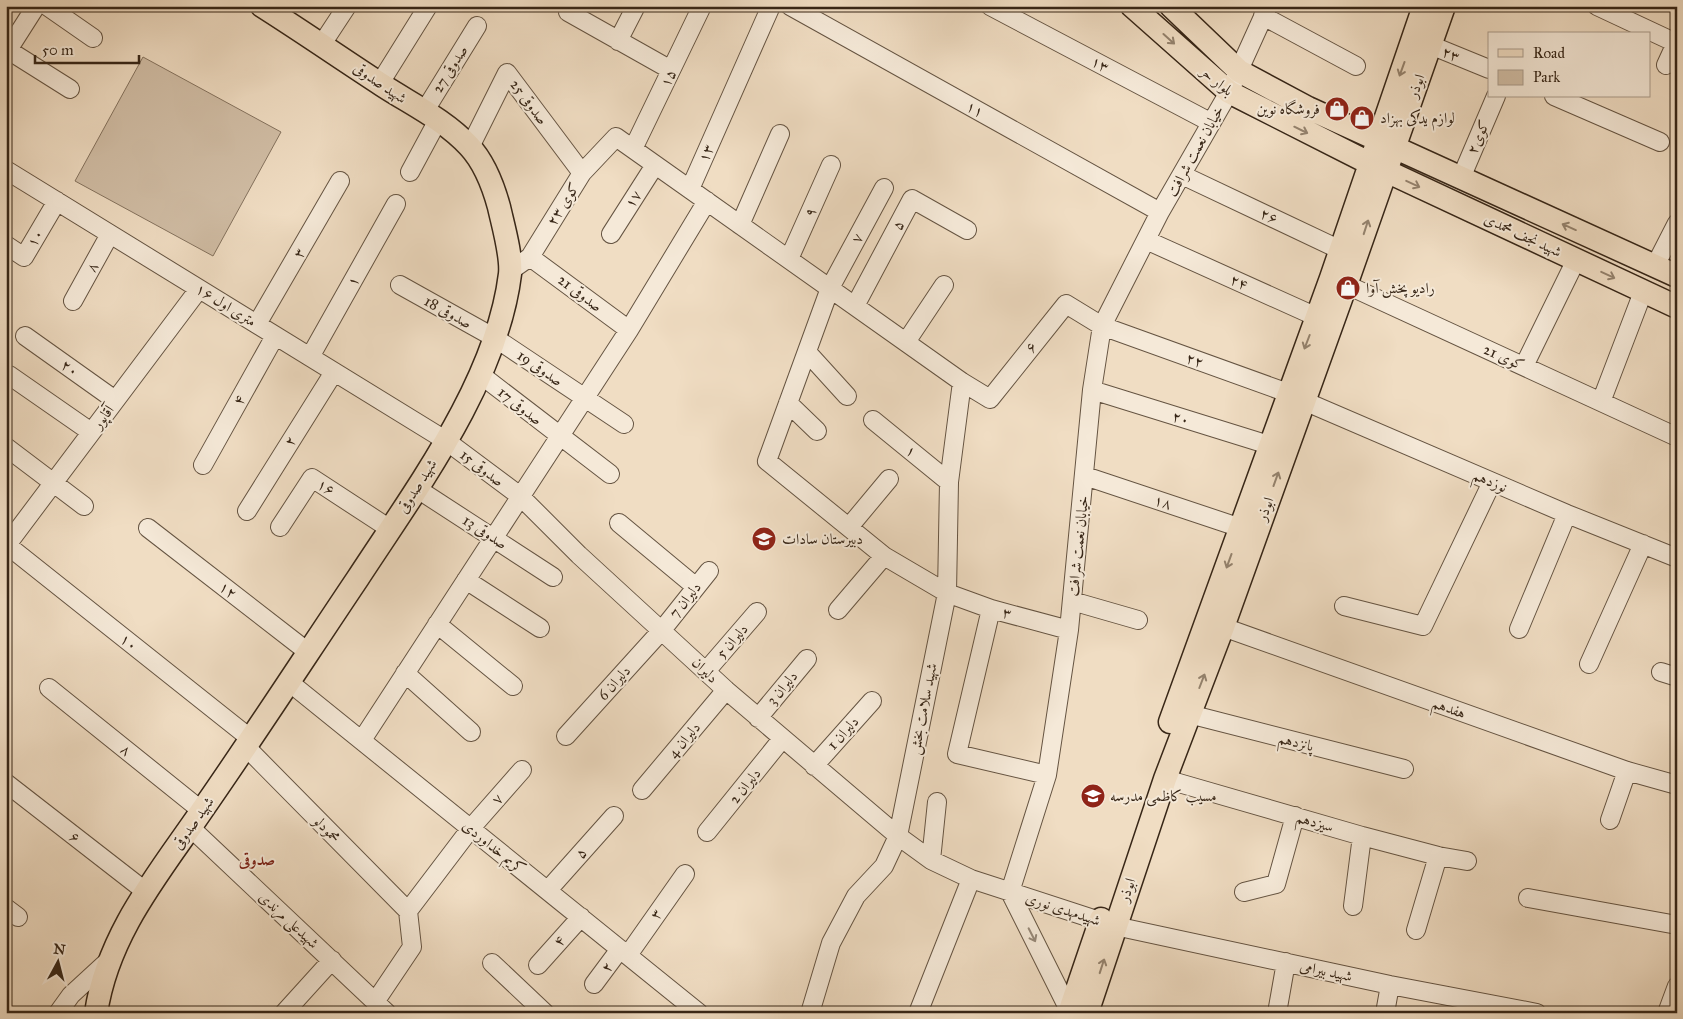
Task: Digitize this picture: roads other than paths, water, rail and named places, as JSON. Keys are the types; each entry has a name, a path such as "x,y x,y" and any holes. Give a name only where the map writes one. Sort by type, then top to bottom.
{"main road":[{"name":"شهید صدوقی","path":"96,1013 99,992 109,960 144,890 196,819 289,682 390,529 445,440 481,375 495,338 510,271 502,222 493,184 470,147 431,116 262,6"},
{"name":"بلوار حر","path":"1132,6 1229,92 1377,167"},
{"name":"بلوار حر","path":"1171,6 1238,71 1385,145"},
{"name":"ابوذر","path":"1422,42 1424,6"},
{"name":"ابوذر","path":"1075,1012 1223,627 1296,397 1349,254 1377,167 1422,42 1444,6"},
{"name":"شهید نجف محمدی","path":"1385,145 1677,276"},
{"name":"شهید نجف محمدی","path":"1377,167 1677,307"},
{"path":"1643,292 1655,266"},
{"name":"ابوذر","path":"1108,924 1269,445 1296,397"}],"street":[{"path":"36,6 7,52 70,89"},
{"path":"47,6 93,38"},
{"path":"322,44 346,6"},
{"path":"380,84 428,6"},
{"path":"570,6 568,12 671,70"},
{"path":"618,41 636,6"},
{"name":"۱۵","path":"634,149 702,6"},
{"name":"۱۳","path":"690,189 771,6"},
{"name":"۱۱","path":"790,6 1160,212"},
{"name":"۱۳","path":"990,6 1210,122"},
{"path":"1597,6 1646,31"},
{"path":"1265,11 1356,66"},
{"name":"خیابان نعمت شرافت","path":"1010,892 1047,775 1069,630 1092,390 1102,326 1160,212 1210,122 1229,92 1265,11"},
{"name":"صدوقی 27","path":"410,172 431,116 477,26"},
{"path":"1650,32 1676,42 1666,65"},
{"name":"۲۳","path":"1422,42 1488,69"},
{"name":"صدوقی 25","path":"470,147 507,73 582,174"},
{"name":"کوی۲","path":"1461,178 1495,98"},
{"path":"1573,100 1602,117 1660,142"},
{"path":"740,224 780,134"},
{"name":"کوی ۲۳","path":"510,271 530,256 582,174 616,137 634,149"},
{"path":"634,149 962,382"},
{"name":"۹","path":"789,260 831,164"},
{"name":"۱۷","path":"611,234 655,165"},
{"name":"۱۶ متری اول","path":"6,170 445,440"},
{"name":"۲۶","path":"1182,175 1349,254"},
{"name":"۳","path":"257,324 340,181"},
{"name":"۷","path":"788,403 830,288 884,188"},
{"name":"۵","path":"855,306 912,199 967,230"},
{"name":"۱۰","path":"6,245 24,257 57,201"},
{"path":"362,740 629,330 707,201"},
{"name":"۱","path":"310,357 396,204"},
{"path":"1655,266 1677,223"},
{"name":"۸","path":"73,301 110,234"},
{"name":"۲۴","path":"1146,240 1324,320"},
{"name":"صدوقی 21","path":"530,256 629,330"},
{"path":"1524,366 1576,260"},
{"name":"کوی 21","path":"1339,282 1677,437"},
{"name":"صدوقی 18","path":"400,285 495,338"},
{"path":"906,342 944,285"},
{"name":"آقاپور","path":"9,538 54,482 199,289"},
{"path":"1601,402 1643,292"},
{"name":"۶","path":"962,382 990,399 1066,304 1102,326"},
{"name":"۲۲","path":"1102,326 1296,397"},
{"name":"۲۰","path":"25,336 115,400"},
{"name":"۴","path":"203,465 275,336"},
{"name":"صدوقی 19","path":"495,338 624,424"},
{"path":"807,352 847,396"},
{"name":"۲","path":"247,511 334,372"},
{"path":"9,375 91,432"},
{"name":"صدوقی 17","path":"481,375 610,474"},
{"name":"شهید سلامت بخش","path":"810,1013 831,943 856,896 884,866 898,836 947,593 949,482 962,382"},
{"name":"۲۰","path":"1092,390 1269,445"},
{"name":"نوزدهم","path":"1296,397 1567,514 1677,558"},
{"path":"788,403 817,431"},
{"name":"۳","path":"788,403 767,461 884,556 947,593 991,609 1069,630"},
{"name":"۱","path":"873,420 949,482"},
{"name":"صدوقی 15","path":"445,440 520,496"},
{"path":"6,446 84,506"},
{"name":"۱۸","path":"1085,476 1241,528"},
{"name":"۱۶","path":"280,527 312,478 390,529"},
{"path":"849,527 889,479"},
{"path":"1344,606 1423,626 1492,482"},
{"name":"صدوقی 13","path":"416,488 553,577"},
{"name":"دلیران","path":"520,496 579,555 782,739 898,836 931,860 971,879"},
{"path":"1518,629 1567,514"},
{"path":"619,523 696,587"},
{"name":"۱۲","path":"148,528 308,652"},
{"name":"۱۰","path":"9,538 248,743"},
{"path":"1589,664 1643,544"},
{"path":"838,610 884,556"},
{"name":"دلیران 7","path":"662,630 709,571"},
{"path":"466,580 540,628"},
{"path":"1072,601 1138,620"},
{"path":"991,609 957,754 1047,775"},
{"name":"دلیران 5","path":"706,670 757,612"},
{"path":"437,624 513,686"},
{"name":"هفدهم","path":"1223,627 1627,771 1677,786"},
{"name":"دلیران 6","path":"566,736 662,630"},
{"name":"دلیران 3","path":"758,718 807,659"},
{"path":"405,673 471,732"},
{"name":"کریم خداوردی","path":"289,682 699,1013"},
{"name":"۸","path":"49,688 196,819"},
{"name":"دلیران 4","path":"642,790 726,690"},
{"name":"دلیران 1","path":"814,766 872,701"},
{"name":"پانزدهم","path":"1189,714 1404,769"},
{"name":"دلیران 2","path":"708,832 782,739"},
{"name":"محمودلو","path":"248,743 408,911"},
{"name":"۷","path":"408,911 471,828 522,770"},
{"path":"1610,820 1627,771"},
{"name":"سیزدهم","path":"1165,779 1362,836 1438,856 1467,861"},
{"name":"۶","path":"6,783 144,890"},
{"path":"931,860 937,802"},
{"name":"۵","path":"548,890 614,816"},
{"path":"1244,892 1276,884 1296,816"},
{"name":"شهیدعلی مرندی","path":"196,819 332,960 381,1007"},
{"path":"1353,906 1362,836"},
{"path":"1416,930 1438,856"},
{"name":"۳","path":"624,952 685,874"},
{"path":"918,1013 971,879"},
{"name":"شهیدمهدی نوری","path":"971,879 1108,924"},
{"path":"1010,892 1075,1012"},
{"path":"1528,898 1677,925"},
{"path":"381,1007 412,947 408,911"},
{"name":"۴","path":"538,965 581,917"},
{"name":"شهید بیرامی","path":"1108,924 1390,985 1468,1006 1537,1013"},
{"name":"۲","path":"594,984 624,952"},
{"path":"58,1013 71,995 109,960"},
{"path":"284,1013 332,960"},
{"path":"492,962 545,1013"},
{"path":"1277,1013 1286,962"},
{"path":"1385,1013 1390,985"},
{"path":"1667,1013 1677,986"}],"place":[{"name":"فروشگاه نوین","path":"1337,109"},
{"name":"لوازم یدکی بهزاد","path":"1362,118"},
{"name":"رادیو پخش آوا","path":"1348,288"},
{"name":"دبیرستان سادات","path":"764,539"},
{"name":"مسیب کاظمی مدرسه","path":"1093,796"}],"district":[{"name":"صدوقی","path":"257,859"}]}
